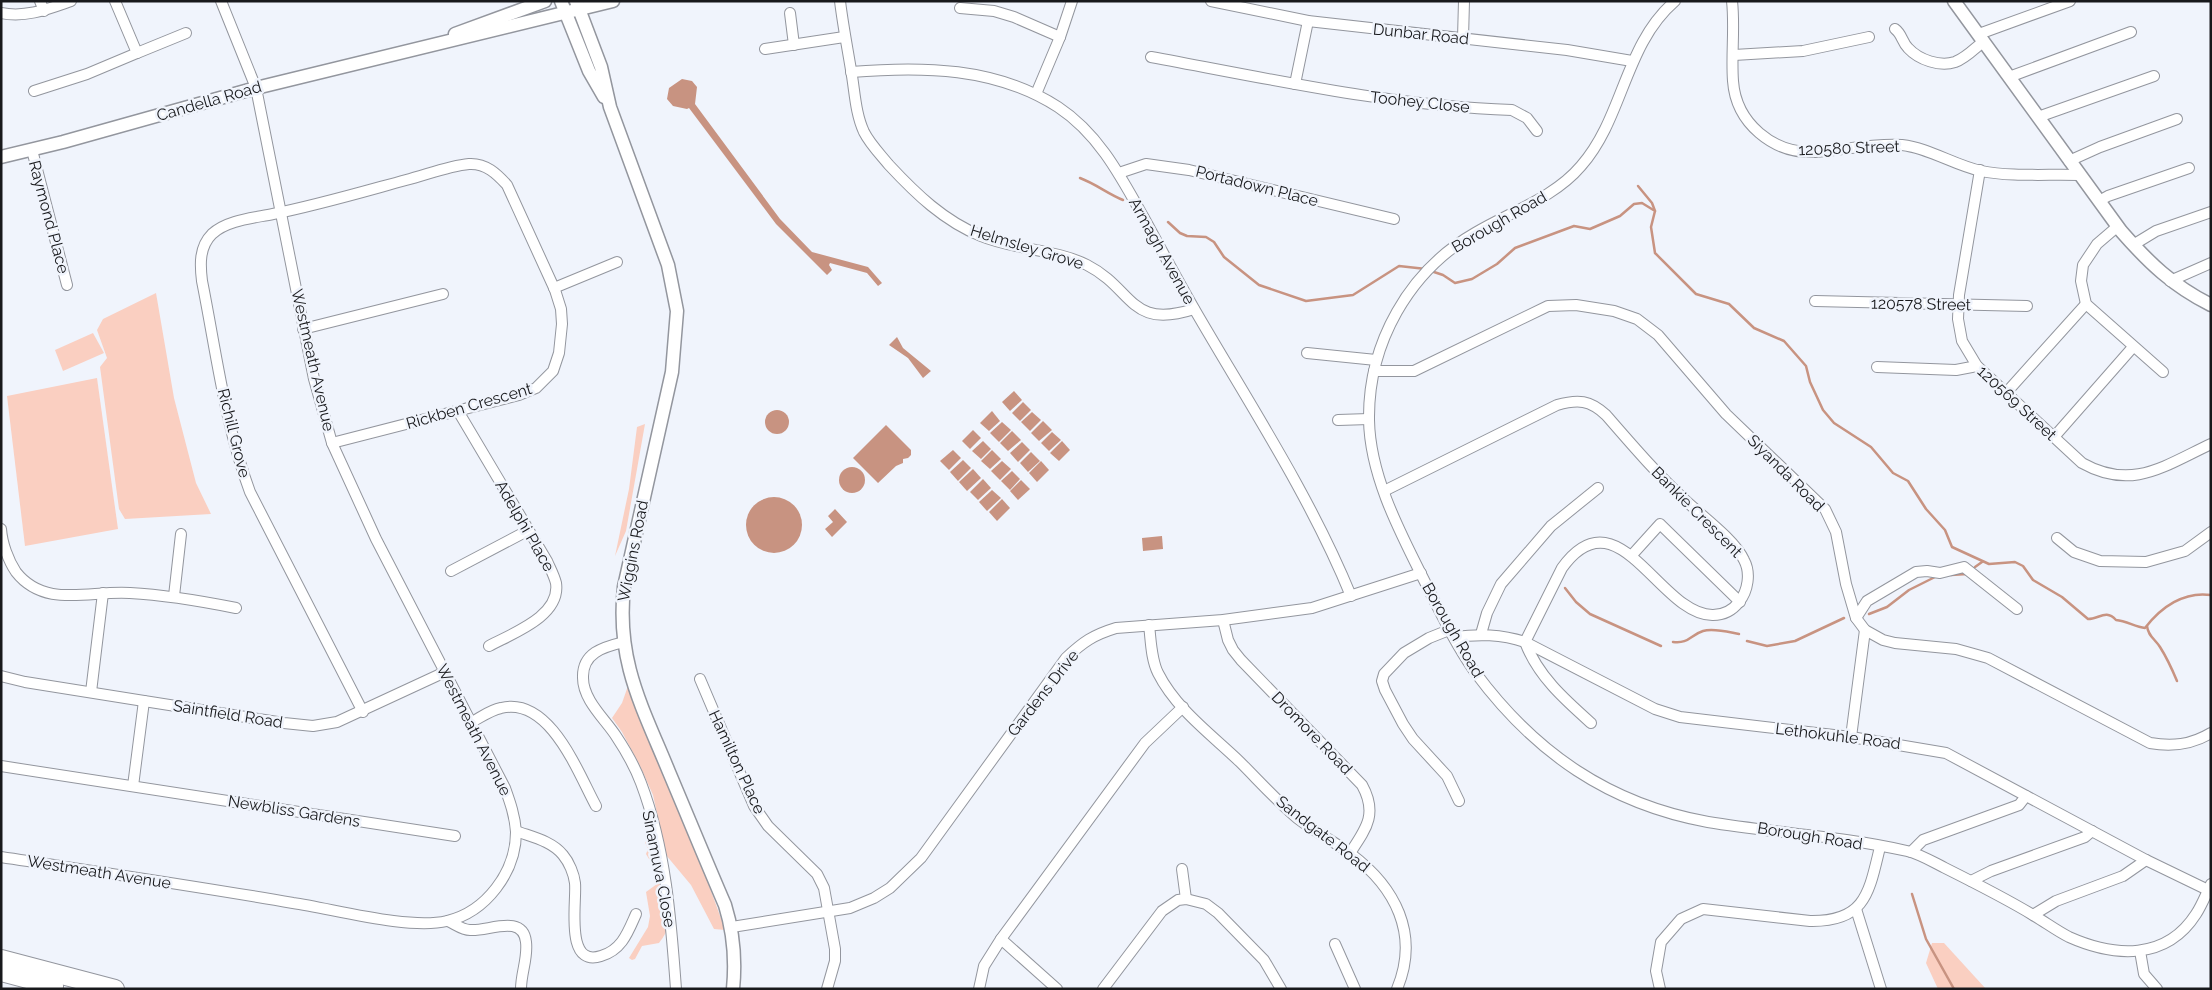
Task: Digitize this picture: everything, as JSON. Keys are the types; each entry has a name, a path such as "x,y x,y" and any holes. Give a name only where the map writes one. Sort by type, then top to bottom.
{"highway":[{"path":"1,959 115,989"},
{"path":"1,972 66,989"}],"street":[{"path":"1,13 20,16 42,6 71,1"},
{"path":"114,1 137,53"},
{"name":"Westmeath Avenue","path":"1,857 225,891 422,924 448,921 484,903 497,887 510,864 516,831 512,807 505,788 376,540 332,443 314,379 303,329 256,88 221,1"},
{"name":"Candella Road","path":"417,48 545,1"},
{"path":"577,5 613,1"},
{"name":"Helmsley Grove","path":"840,1 844,37 859,119 868,139 919,196 949,220 996,241 1059,256 1089,266 1147,313 1167,316 1194,309"},
{"path":"1036,94 1060,38 1072,1"},
{"name":"Dunbar Road","path":"1211,1 1308,21 1567,50 1632,61"},
{"path":"1463,38 1464,1"},
{"name":"Borough Road","path":"1675,1 1654,22 1632,61 1603,136 1578,171 1554,190 1476,233 1443,255 1420,278 1401,305 1376,360 1369,418 1371,446 1384,491 1421,573 1473,670 1508,713 1543,746 1576,772 1618,795 1665,812 1709,822 1911,852 1971,881 2085,944 2110,951 2140,951 2156,947 2179,934 2196,915 2209,887"},
{"name":"120580 Street","path":"1732,1 1734,91 1743,113 1757,131 1776,145 1800,152 1874,145 1905,146 1980,170 2079,175"},
{"path":"1954,1 2079,175 2133,245 2149,263 2170,281 2211,306"},
{"path":"1895,29 1900,33 1906,47 1916,55 1934,62 1955,62 1981,38 2070,1"},
{"name":"Candella Road","path":"1,157 256,88 417,48 478,35 562,7 577,5"},
{"name":"Wiggins Road","path":"577,5 601,67 610,108 668,265 677,311 672,372 624,587 622,611 624,642 632,682 725,905 732,927 735,970 733,989"},
{"name":"Wiggins Road","path":"562,7 589,71 610,108"},
{"path":"960,8 994,11 1014,17 1060,38"},
{"path":"790,13 794,45"},
{"path":"1295,84 1308,21"},
{"path":"2009,77 2131,32"},
{"path":"34,91 86,74 186,33"},
{"path":"765,49 844,37"},
{"path":"1734,55 1803,51 1869,37"},
{"name":"Toohey Close","path":"1151,57 1403,102 1512,110 1527,118 1537,130"},
{"name":"Armagh Avenue","path":"851,72 894,69 957,71 999,80 1036,94 1075,120 1095,140 1119,173 1194,309 1333,550 1351,596"},
{"path":"2038,117 2154,76"},
{"path":"2069,161 2100,147 2177,119"},
{"name":"Raymond Place","path":"32,150 67,285"},
{"name":"Portadown Place","path":"1119,173 1146,164 1189,170 1394,219"},
{"name":"Rickben Crescent","path":"281,213 448,169 478,165 498,174 507,185 554,288 561,309 562,324 559,353 552,371 536,388 458,411 332,443"},
{"path":"2099,201 2108,196 2189,168"},
{"name":"120569 Street","path":"1980,170 1958,304 1962,340 1977,366 2082,463 2097,472 2113,476 2143,474 2211,444"},
{"path":"2133,245 2139,239 2156,231 2211,212"},
{"name":"Richill Grove","path":"281,213 232,224 212,234 202,250 200,265 202,281 240,466 250,492 363,712"},
{"path":"2118,226 2097,244 2083,265 2081,281 2086,304 2132,347 2163,372"},
{"path":"554,288 617,262"},
{"path":"2170,281 2211,263"},
{"path":"303,329 443,294"},
{"name":"120578 Street","path":"1815,301 2027,306"},
{"path":"2006,393 2086,304"},
{"name":"Siyanda Road","path":"1374,371 1414,371 1548,306 1576,305 1614,311 1637,319 1658,335 1726,414 1825,509 1836,532 1846,584 1856,618 1865,630 1883,640 1895,643 1956,649 1988,658 2150,743 2177,745 2194,742 2211,733"},
{"path":"2054,437 2132,347"},
{"path":"1307,353 1376,360"},
{"path":"1877,367 1956,370 1977,366"},
{"name":"Bankie Crescent","path":"1384,491 1557,405 1580,400 1596,406 1606,415 1685,500 1740,553 1746,564 1748,577 1740,602"},
{"name":"Adelphi Place","path":"458,411 553,574 556,584 551,608 542,616 489,646"},
{"path":"1338,420 1369,418"},
{"path":"1481,634 1486,613 1501,584 1551,526 1598,488"},
{"path":"1591,723 1552,687 1538,668 1526,642 1562,568 1570,557 1586,546 1599,543 1616,546 1632,555 1677,599 1698,613 1718,615 1726,613 1740,602 1660,524 1632,555"},
{"path":"1,529 8,558 14,569 33,588 48,594 70,596 103,593 174,596 236,608"},
{"path":"451,571 527,531"},
{"path":"2057,538 2074,552 2100,561 2146,562 2185,551 2211,532"},
{"path":"174,596 181,534"},
{"path":"1856,618 1868,601 1916,572 1940,573 1964,567 2017,609"},
{"name":"Gardens Drive","path":"732,927 829,913 850,908 874,898 890,888 921,858 1066,658 1085,640 1116,628 1223,620 1312,608 1421,573"},
{"path":"91,692 103,593"},
{"name":"Dromore Road","path":"1223,620 1228,640 1237,655 1365,790 1370,803 1369,820 1350,854"},
{"name":"Sandgate Road","path":"1149,625 1152,655 1157,672 1163,683 1183,707 1294,815 1350,854 1378,877 1400,912 1405,940 1405,957 1397,989"},
{"path":"1851,737 1865,630"},
{"name":"Lethokuhle Road","path":"1460,802 1446,776 1412,739 1385,690 1382,680 1384,674 1404,653 1429,638 1452,633 1511,637 1526,642 1667,714 1851,737 1946,753 2146,860 2209,887"},
{"name":"Sinamuva Close","path":"624,642 600,648 591,654 583,669 584,687 588,696 616,735 641,783 657,835 670,906 676,989"},
{"name":"Saintfield Road","path":"1,676 25,682 313,726 338,722 363,712 445,672"},
{"name":"Hamilton Place","path":"700,679 754,806 768,826 817,874 824,888 835,961 827,989"},
{"path":"132,786 144,701"},
{"path":"470,723 502,707 530,710 544,719 564,747 596,806"},
{"path":"979,989 984,966 1001,939 1146,743 1183,707"},
{"name":"Newbliss Gardens","path":"1,766 454,836"},
{"path":"1911,852 1923,840 2019,805 2026,796"},
{"path":"516,831 550,844 563,855 575,881 574,938 579,949 587,955 598,958 609,954 622,943 636,914"},
{"path":"1971,881 1991,871 2085,837 2092,831"},
{"path":"1660,989 1656,971 1661,942 1681,919 1703,909 1824,921 1840,918 1856,909 1864,901 1880,847"},
{"path":"2033,915 2056,901 2123,876 2146,860"},
{"path":"1182,869 1186,899"},
{"path":"1103,989 1162,910 1178,900 1186,899 1206,904 1218,914 1264,960 1280,988"},
{"path":"1856,909 1881,989"},
{"path":"448,921 468,930 504,925 522,931 526,939 527,951 521,989"},
{"path":"1001,939 1058,989"},
{"path":"1335,944 1355,989"},
{"path":"2140,951 2144,974 2157,989"}],"shaded area":[{"path":"682,79 692,81 697,87 695,104 780,219 812,252 868,267 882,283 878,286 867,273 830,263 829,265 832,270 827,275 776,224 689,108 673,106 667,99 669,88"},
{"path":"156,293 174,398 196,483 211,514 125,519 119,509 100,367 107,358 97,330 103,319"},
{"path":"93,333 104,353 63,371 55,350"},
{"path":"897,337 903,348 931,371 923,378 908,358 889,345"},
{"path":"97,378 118,529 25,546 7,396"},
{"path":"1014,391 1022,400 1010,411 1002,402"},
{"path":"1023,402 1031,410 1020,421 1012,413"},
{"path":"772,410 782,410 789,417 789,427 782,434 772,434 765,427 765,417"},
{"path":"992,411 1000,421 989,431 980,423"},
{"path":"1032,412 1041,420 1030,431 1021,422"},
{"path":"1043,421 1052,430 1039,441 1031,433"},
{"path":"1002,422 1011,430 999,442 990,433"},
{"path":"645,424 626,531 615,556 629,489 637,427"},
{"path":"886,425 911,450 911,455 903,459 903,463 896,466 878,483 853,458"},
{"path":"973,430 981,438 970,449 962,441"},
{"path":"1012,431 1021,440 1008,451 1000,443"},
{"path":"1052,432 1061,440 1049,451 1041,443"},
{"path":"983,441 991,449 981,459 972,451"},
{"path":"1062,441 1070,450 1059,461 1050,453"},
{"path":"1022,442 1030,450 1018,462 1010,453"},
{"path":"953,450 961,458 949,470 940,461"},
{"path":"992,450 1001,459 990,469 981,461"},
{"path":"1031,452 1040,461 1028,472 1020,463"},
{"path":"963,460 971,468 958,481 950,472"},
{"path":"1002,461 1011,469 1000,480 991,471"},
{"path":"1041,461 1049,470 1037,482 1029,473"},
{"path":"852,467 861,471 865,480 861,489 852,493 843,489 839,480 843,471"},
{"path":"973,469 981,478 967,491 959,482"},
{"path":"1012,471 1020,479 1010,490 1001,481"},
{"path":"983,479 991,488 978,500 970,492"},
{"path":"1021,480 1030,489 1018,500 1010,491"},
{"path":"992,490 1001,498 987,511 979,502"},
{"path":"774,497 785,499 794,505 800,514 802,525 800,536 794,545 785,551 774,553 763,551 754,545 748,536 746,525 748,514 754,505 763,499"},
{"path":"1002,499 1010,508 997,521 989,512"},
{"path":"835,509 847,522 832,537 825,529 833,522 828,516"},
{"path":"1162,536 1163,549 1143,551 1142,538"},
{"path":"628,686 725,930 714,929 691,885 666,855 653,795 622,732 612,718 622,703"},
{"path":"645,842 651,842 654,849 666,908 664,921 666,930 659,943 642,946 635,959 632,960 629,958 648,927 650,916 646,892 657,884 654,867 646,854 648,849"},
{"path":"1932,943 1944,943 1986,989 1938,989 1926,963"}],"waterway":[{"path":"1080,178 1123,200"},
{"path":"1638,186 1652,203 1655,211"},
{"path":"1431,271 1443,275 1455,283 1472,279 1497,264 1515,248 1574,226 1590,229 1620,216 1634,204 1642,203 1655,211 1651,227 1655,253 1696,294 1729,304 1754,328 1784,341 1806,366 1810,382 1823,410 1834,423 1871,447 1893,473 1908,481 1926,509 1945,530 1952,547 1989,564 2015,562 2023,566 2033,580 2062,597 2088,619 2109,615 2116,620 2145,628 2158,613 2174,602 2182,598 2201,594 2211,595"},
{"path":"1168,222 1180,233 1187,236 1206,237 1214,242 1224,257 1259,285 1306,301 1353,295 1399,266 1426,269"},
{"path":"1975,567 1982,562"},
{"path":"1951,575 1967,574"},
{"path":"1869,614 1887,607 1909,590 1935,577"},
{"path":"1565,588 1576,602 1590,614 1661,646"},
{"path":"1747,641 1767,646 1795,641 1844,618"},
{"path":"2147,626 2150,635 2165,655 2177,681"},
{"path":"1673,642 1683,642 1707,630 1739,634"},
{"path":"1912,894 1926,939 1954,989"}]}
